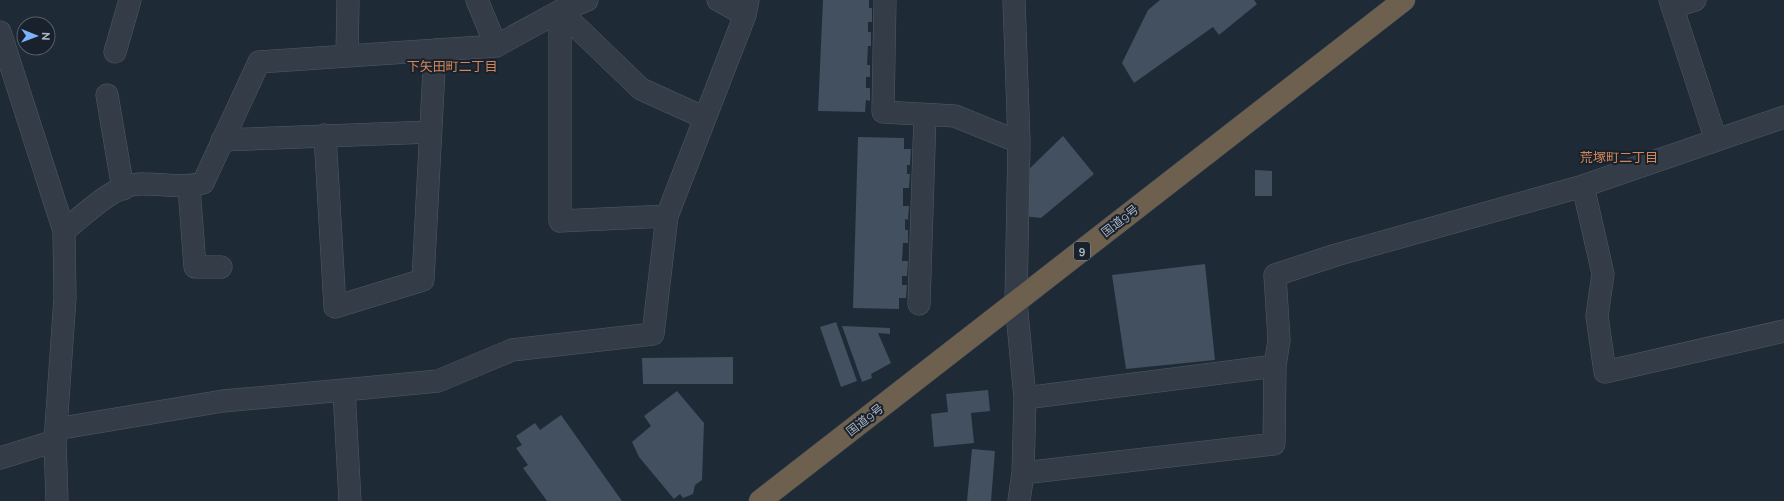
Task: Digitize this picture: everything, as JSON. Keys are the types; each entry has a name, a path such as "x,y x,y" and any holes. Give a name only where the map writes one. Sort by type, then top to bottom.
{"highway":[{"name":"国道9号","path":"760,501 1404,0"}],"street":[{"path":"115,52 130,0"},
{"path":"347,55 348,0"},
{"path":"477,0 496,46"},
{"path":"64,231 110,194 137,184 189,187 203,183 259,62 496,46 560,12 587,0"},
{"path":"0,458 56,435 223,401 438,381 512,350 653,334 667,216 747,8 718,0"},
{"path":"885,0 883,112 956,116 1019,142"},
{"path":"1014,0 1019,142 1016,302 1025,398 1023,473 1019,501"},
{"path":"1695,0 1672,4 1716,140"},
{"path":"560,12 641,89 705,118"},
{"path":"560,12 560,221 667,216"},
{"path":"0,32 64,231 65,298 56,435 57,501"},
{"path":"325,136 335,307 423,280 435,50"},
{"path":"107,95 123,189"},
{"path":"920,304 925,114"},
{"path":"1023,473 1274,444 1276,366 1279,340 1275,275 1336,255 1583,186 1784,117"},
{"path":"222,140 430,132"},
{"path":"1583,186 1603,274 1596,316 1605,372 1784,331"},
{"path":"189,187 196,267 221,267"},
{"path":"1025,398 1276,366"},
{"path":"344,390 350,501"}],"building":[{"path":"823,0 869,0 869,8 872,8 872,22 868,22 868,32 871,32 871,46 868,46 867,65 870,65 870,77 866,77 866,88 870,88 870,101 866,100 865,112 818,111"},
{"path":"1160,0 1254,0 1257,4 1219,35 1213,27 1134,83 1122,63 1148,10"},
{"path":"1063,136 1094,174 1041,218 1023,216 1026,172"},
{"path":"858,137 904,138 904,149 911,149 910,165 907,165 907,174 910,174 909,188 903,188 903,206 909,206 908,220 905,219 905,230 908,230 908,243 903,243 902,261 908,261 907,276 902,276 902,285 907,285 906,298 899,298 899,309 853,308"},
{"path":"1255,170 1272,171 1272,196 1255,196"},
{"path":"1205,264 1215,360 1126,369 1112,275"},
{"path":"836,322 857,381 841,387 820,327"},
{"path":"842,326 890,328 890,334 878,333 891,363 871,374 872,378 862,382"},
{"path":"733,357 733,384 643,384 642,358"},
{"path":"988,390 990,411 971,413 974,443 934,447 931,414 948,412 946,394"},
{"path":"677,391 704,423 702,480 695,485 693,494 683,498 680,494 674,499 639,457 632,442 651,426 644,416"},
{"path":"561,415 622,501 547,501 523,468 528,465 516,448 522,445 516,436 535,423 540,430"},
{"path":"972,449 995,451 991,501 967,501"}],"district":[{"name":"下矢田町二丁目","path":"452,66"},
{"name":"荒塚町二丁目","path":"1619,157"}]}
